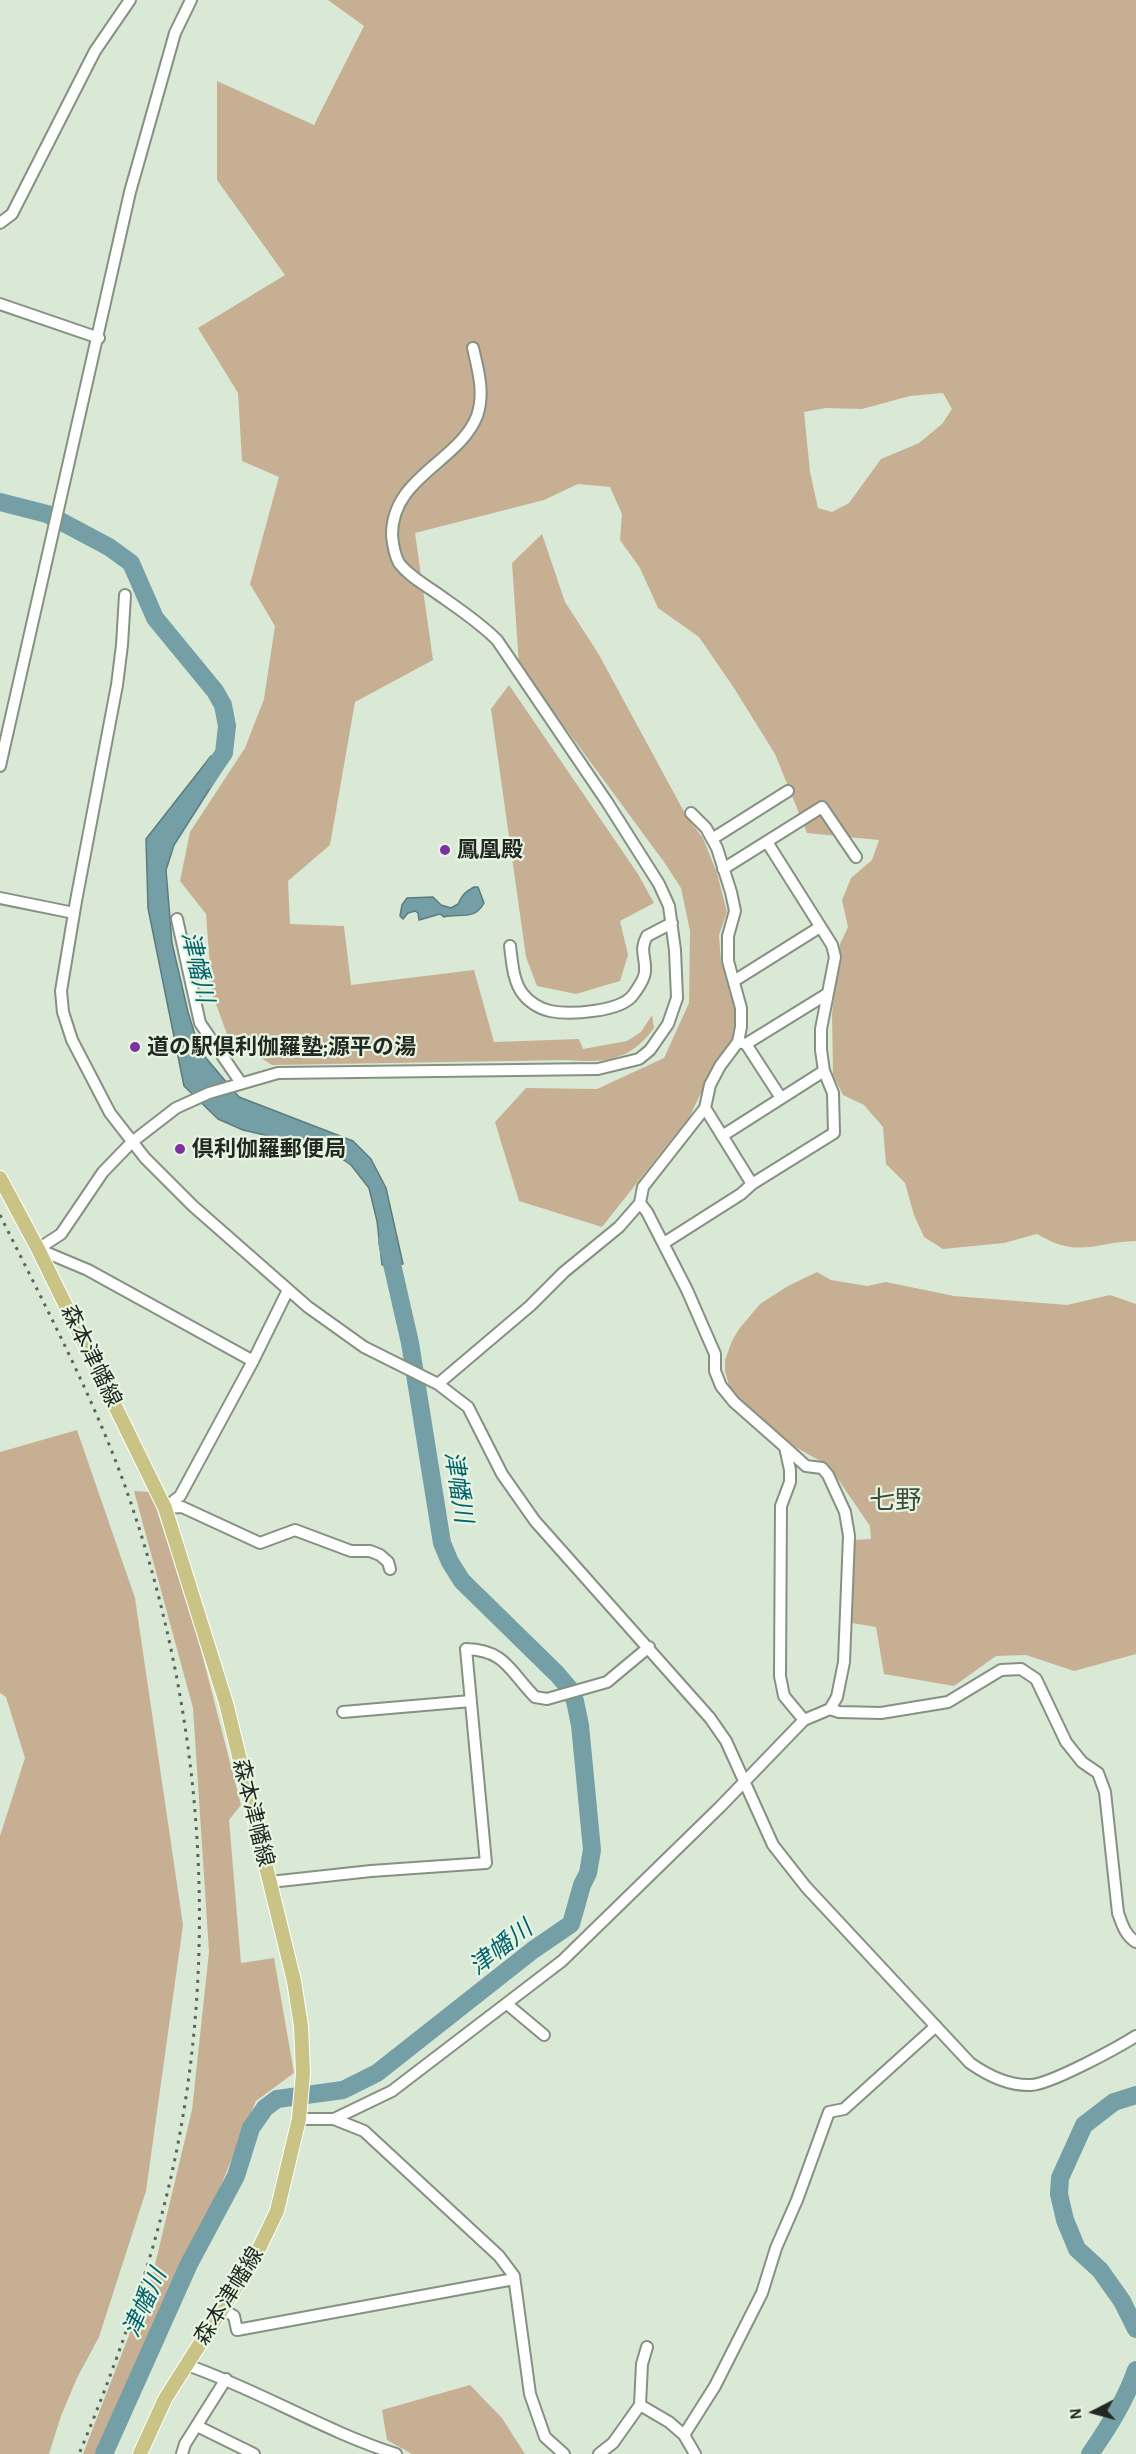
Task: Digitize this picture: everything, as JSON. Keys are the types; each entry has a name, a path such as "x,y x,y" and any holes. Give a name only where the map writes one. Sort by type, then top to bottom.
{"main road":[{"name":"森本津幡線","path":"0,1178 38,1249 165,1508 226,1703 294,1981 302,2026 303,2073 299,2120 277,2211 255,2257 165,2399 141,2454"}],"street":[{"path":"0,223 12,214 95,51 130,0"},
{"path":"0,766 99,338 130,192 175,33 191,0"},
{"path":"0,304 99,338"},
{"path":"38,1249 61,1234 103,1172 132,1142 176,1108 209,1093 278,1073 598,1070 639,1059 650,1050 668,1024 677,998 672,923 669,906 659,884 506,652 483,626 412,576 398,561 393,544 392,526 397,509 407,492 469,430 477,415 481,397 480,375 473,348"},
{"path":"125,596 117,685 61,991 63,1012 72,1040 110,1113 132,1142 193,1206 308,1307 364,1347 438,1384 468,1407 502,1474 535,1521 710,1718 726,1741 773,1845 806,1887 970,2063 986,2074 1031,2085 1057,2077 1136,2036"},
{"path":"712,838 788,791"},
{"path":"723,869 822,807 856,857"},
{"path":"691,813 706,828 712,838 735,911 728,948 728,961 741,1008 742,1043 781,1098"},
{"path":"664,1243 834,1133 833,1093 824,1071 821,1029 836,957 832,945 767,842"},
{"path":"0,898 74,913"},
{"path":"177,920 200,1023 241,1083"},
{"path":"510,946 517,984 523,994 536,1006 550,1011 616,1007 625,1004 632,996 645,973 641,950 647,936 672,923"},
{"path":"734,981 820,927"},
{"path":"438,1384 530,1306 564,1272 619,1227 640,1203 643,1187 705,1108 710,1085 715,1076 742,1043 827,994"},
{"path":"722,1136 824,1071"},
{"path":"705,1108 752,1184"},
{"path":"334,2119 392,2091 562,1960 804,1720 830,1709 837,1697 844,1662 849,1536 845,1512 828,1475 822,1468 806,1466 734,1402 721,1386 715,1371 715,1354 664,1243 640,1203"},
{"path":"38,1249 88,1270 253,1361"},
{"path":"165,1508 180,1496 253,1361 288,1290"},
{"path":"785,1447 790,1482 782,1506 780,1676 784,1696 804,1720"},
{"path":"165,1508 182,1507 260,1543 295,1530 351,1551 370,1551 380,1555 388,1562 390,1569"},
{"path":"270,1882 371,1871 486,1863 466,1649 481,1650 497,1656 511,1667 535,1696 547,1699 615,1678 649,1647"},
{"path":"830,1709 839,1712 881,1713 948,1702 1001,1670 1021,1669 1036,1679 1066,1742 1082,1762 1098,1773 1105,1791 1118,1913 1122,1927 1136,1942"},
{"path":"343,1712 471,1701"},
{"path":"507,2004 544,2035"},
{"path":"684,2435 715,2386 762,2293 776,2248 797,2200 829,2112 844,2109 936,2026"},
{"path":"299,2120 334,2119 364,2131 499,2256 514,2279 530,2394 544,2437 564,2454"},
{"path":"222,2309 234,2316 237,2330 514,2279"},
{"path":"599,2454 613,2443 640,2405 642,2364 647,2347"},
{"path":"187,2365 226,2379 357,2440 396,2454"},
{"path":"182,2454 185,2444 226,2379"},
{"path":"640,2405 669,2422 684,2435 695,2454"},
{"path":"197,2426 254,2454"},
{"path":"356,2454 357,2440"}],"shaded area":[{"path":"328,0 1136,0 1136,1241 1076,1247 1052,1242 1037,1234 1004,1243 943,1249 924,1237 914,1215 905,1183 886,1164 883,1127 864,1105 843,1095 833,1075 832,1014 840,944 848,927 842,900 851,878 872,860 879,840 807,833 775,754 734,688 699,637 658,608 640,568 620,540 622,514 610,487 578,484 544,500 415,533 433,660 355,702 330,845 288,881 290,924 344,926 351,985 474,970 494,1042 579,1039 583,1049 627,1041 641,1032 652,1015 654,1028 645,1039 626,1053 616,1058 593,1061 272,1065 228,1037 212,993 206,914 180,881 190,832 245,748 264,699 275,626 250,584 279,477 242,461 238,393 198,328 285,275 217,180 217,81 314,125 364,26","holes":["943,393 952,409 942,424 919,443 881,459 849,503 832,512 818,508 810,472 804,412 826,408 862,409 910,396"]},
{"path":"542,534 565,602 598,653 688,819 703,838 717,873 727,912 719,935 721,962 730,983 737,1022 736,1034 709,1076 690,1116 602,1227 519,1201 495,1122 526,1088 597,1089 664,1058 689,1003 690,931 681,888 519,665 512,563"},
{"path":"509,685 638,874 654,903 620,921 628,955 620,981 576,994 537,986 526,957 491,709"},
{"path":"817,1272 831,1280 867,1286 886,1282 954,1296 1067,1305 1110,1295 1136,1304 1136,1654 1074,1671 1026,1655 996,1656 954,1686 884,1674 876,1627 852,1623 850,1594 853,1540 871,1539 870,1526 829,1466 797,1448 765,1423 730,1389 725,1371 725,1360 732,1341 760,1304 788,1286"},
{"path":"77,1430 135,1598 183,1925 146,2191 99,2337 77,2378 61,2416 49,2454 0,2454 0,1836 25,1758 6,1697 0,1693 0,1452"},
{"path":"134,1491 151,1492 194,1623 241,1805 229,1820 241,1963 274,1958 294,2073 256,2101 221,2185 140,2356 99,2454 83,2454 153,2273 192,2110 209,1952 193,1708"},
{"path":"470,2385 502,2418 525,2454 412,2454 387,2440 382,2410"}],"water":[{"path":"211,756 223,768 174,845 166,870 172,943 188,1012 200,1051 239,1097 353,1141 371,1159 386,1188 403,1264 382,1265 377,1221 369,1188 351,1165 329,1150 243,1130 218,1119 184,1086 148,908 146,839"},
{"path":"474,887 478,887 484,903 480,909 471,914 444,917 440,914 419,920 418,913 415,911 408,913 403,919 400,916 402,905 407,898 433,897 441,905 451,908"}],"waterway":[{"name":"津幡川","path":"0,502 47,514 109,547 131,563 155,618 215,691 223,705 227,726 224,753 204,782"},
{"name":"津幡川","path":"104,2454 189,2264 236,2176 251,2128 265,2108 277,2099 343,2090 377,2073 533,1950 571,1924 582,1885 588,1873 592,1850 580,1725 575,1701 569,1688 557,1674 462,1581 442,1543 410,1343 387,1242"},
{"path":"1136,2095 1114,2102 1084,2125 1060,2178 1059,2194 1065,2220 1077,2249 1100,2270 1122,2301 1136,2329"},
{"path":"1090,2454 1116,2414 1136,2370"}],"railway":[{"path":"0,1215 82,1382 125,1486 152,1571 173,1658 188,1746 197,1835 199,1924 196,2014 185,2102 168,2190 150,2257 117,2356 79,2454"}],"place":[{"name":"鳳凰殿","path":"445,850"},
{"name":"道の駅倶利伽羅塾;源平の湯","path":"135,1047"},
{"name":"倶利伽羅郵便局","path":"180,1149"}],"district":[{"name":"七野","path":"895,1501"}]}
